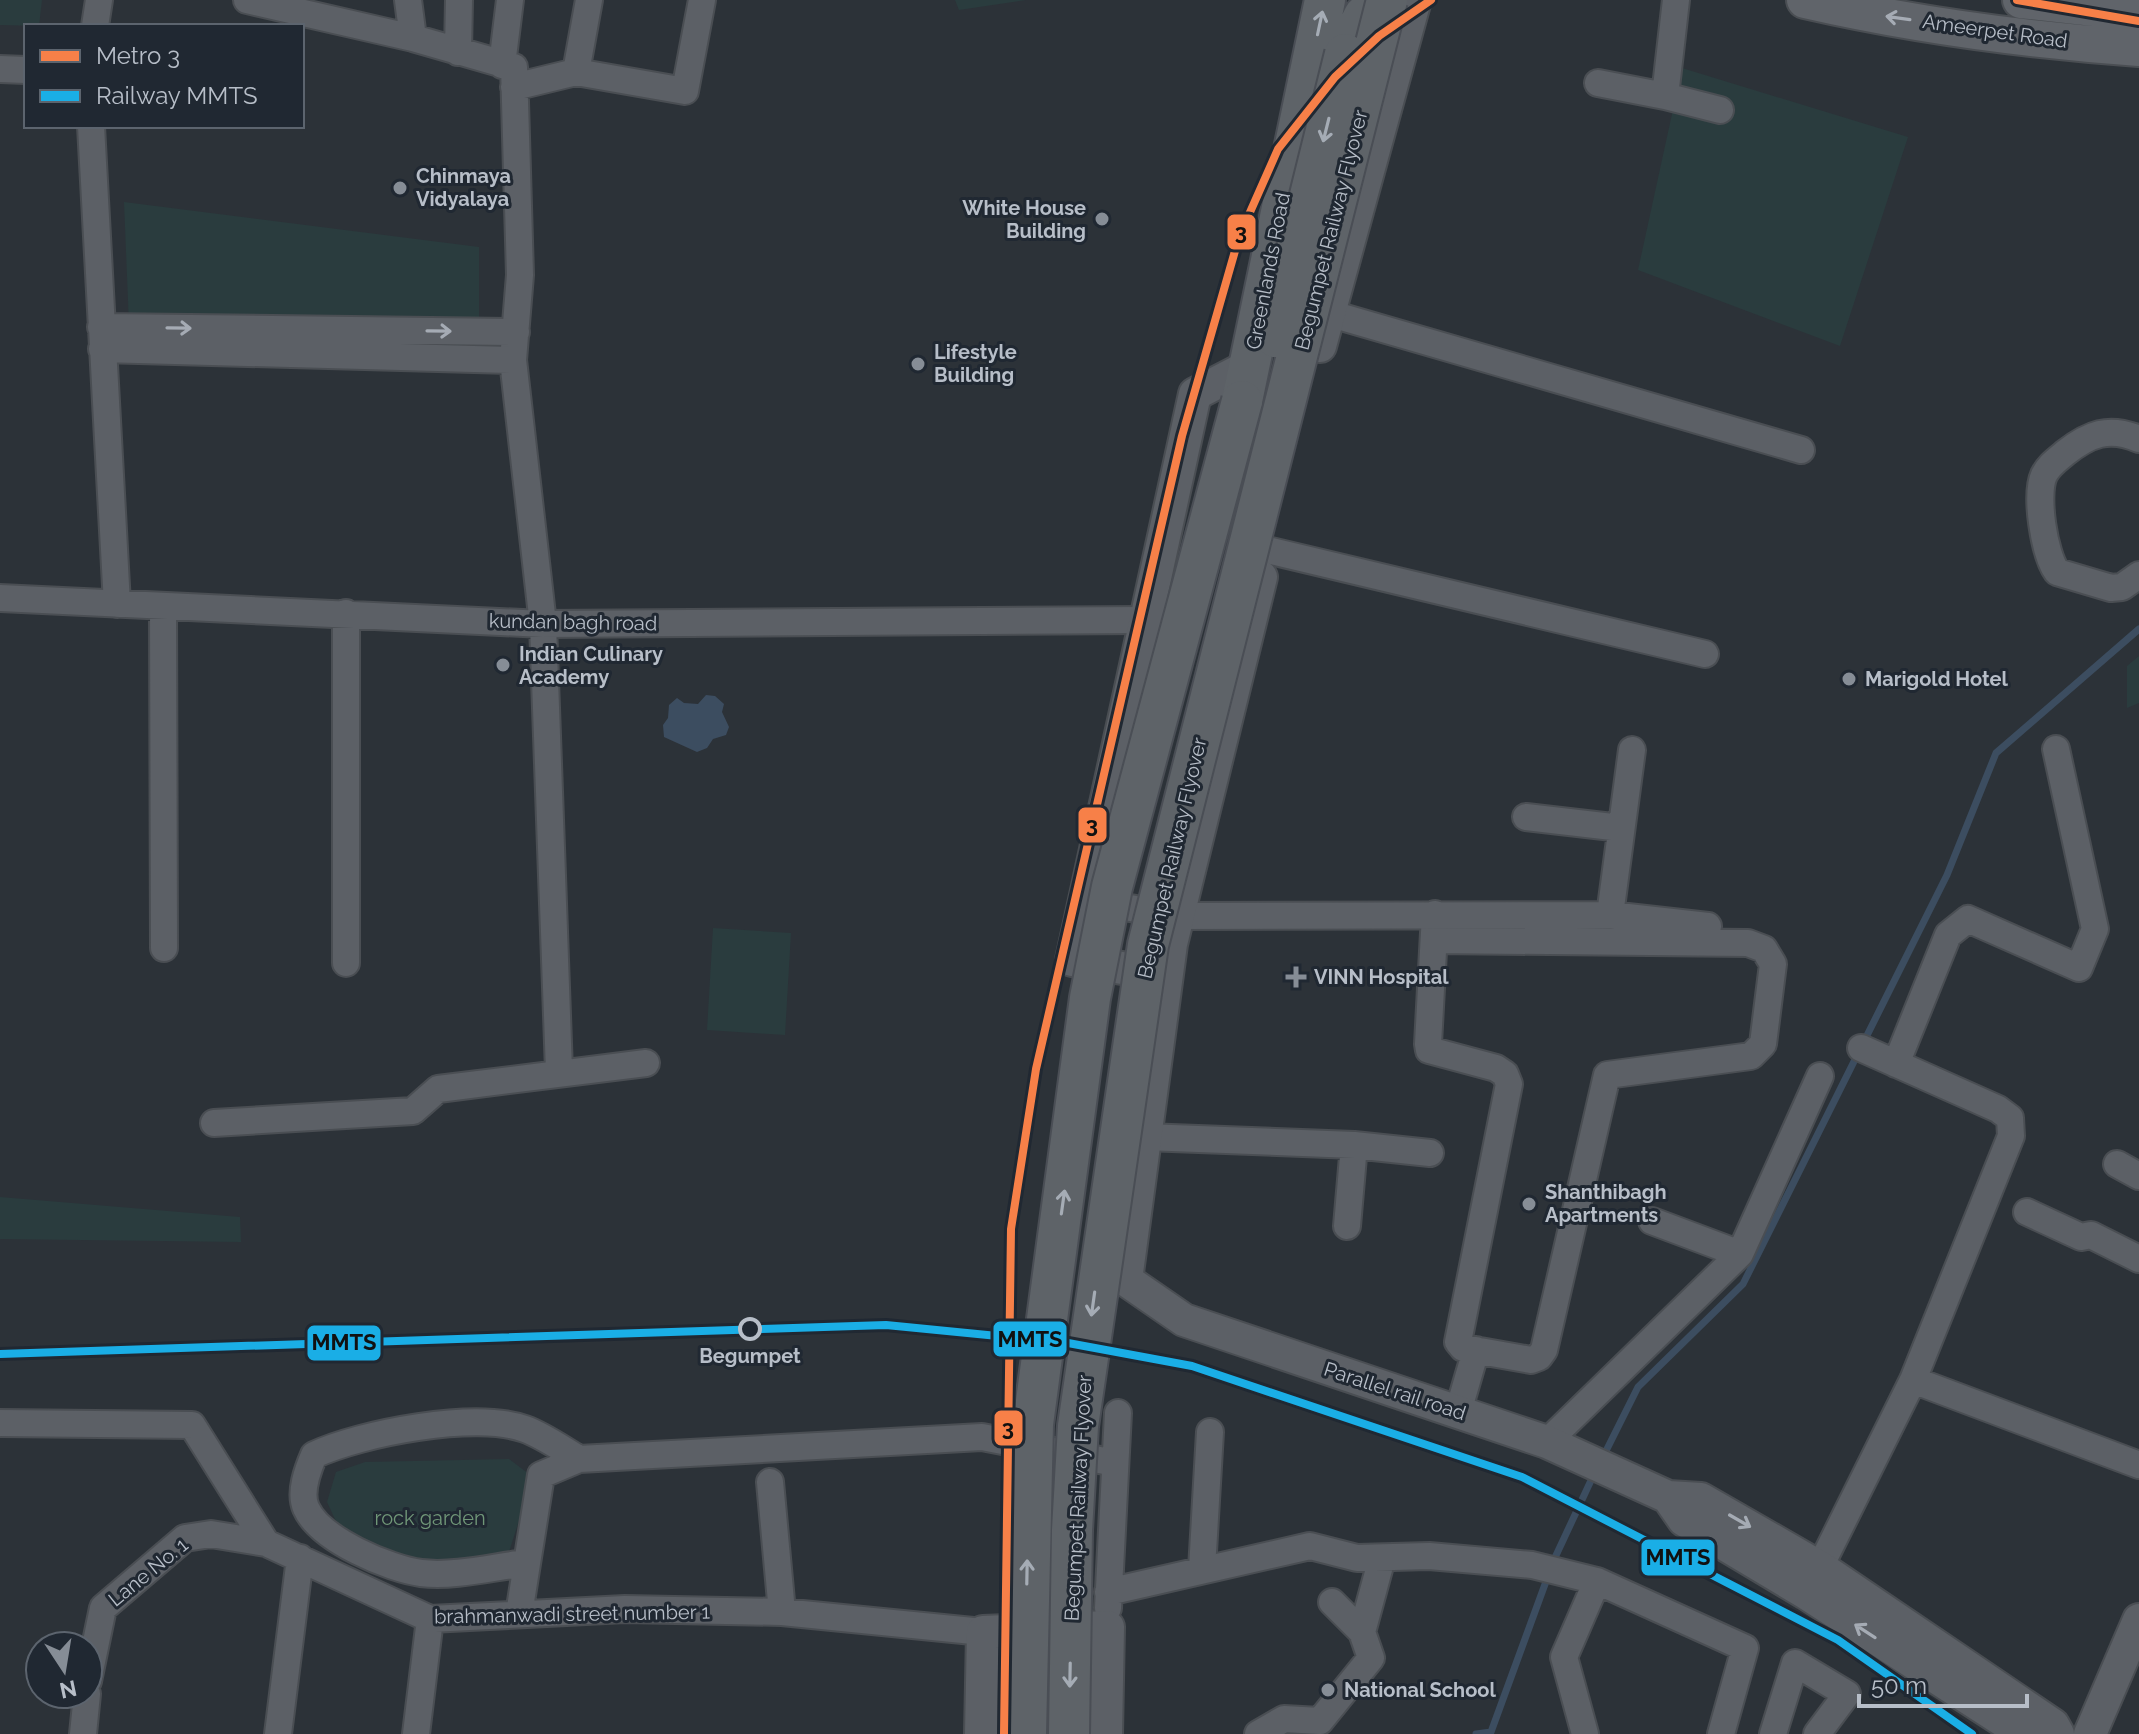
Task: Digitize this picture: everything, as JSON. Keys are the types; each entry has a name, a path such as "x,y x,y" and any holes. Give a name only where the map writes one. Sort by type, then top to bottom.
{"main road":[{"name":"Greenlands Road","path":"1246,384 1325,0"},
{"path":"1103,1237 1112,1030 1125,945 1345,54 1364,16 1386,0"},
{"name":"Begumpet Railway Flyover","path":"1069,1734 1072,1530 1078,1426 1103,1237 1148,945 1386,0"},
{"name":"Ameerpet Road","path":"1805,0 1865,14 1994,33 2139,48"},
{"name":"Ameerpet Road","path":"2021,0 2139,13"},
{"path":"1026,1734 1033,1424 1090,998 1112,887 1246,384"}],"street":[{"path":"95,24 99,0"},
{"path":"247,0 413,38 458,52 508,76 576,72 685,91 702,0"},
{"path":"408,0 413,38"},
{"path":"458,52 459,0"},
{"path":"510,0 508,76 520,275 513,360 543,624 559,1071"},
{"path":"576,72 589,0"},
{"path":"1415,0 1328,313 1178,916 1166,975 1145,1137 1354,1145 1430,1153"},
{"path":"1665,96 1676,0"},
{"path":"0,69 24,70"},
{"path":"1598,83 1720,110"},
{"path":"91,128 117,604"},
{"path":"1328,313 1801,450"},
{"path":"101,338 359,343 516,332"},
{"path":"359,343 513,360"},
{"path":"1166,975 1072,960 1195,394 1246,384"},
{"path":"2139,439 2104,432 2087,436 2049,467 2041,485 2045,540 2057,572 2111,588 2122,587 2139,575"},
{"path":"1267,550 1705,654"},
{"name":"kundan bagh road","path":"0,598 543,624 1146,620"},
{"path":"163,607 164,948"},
{"path":"346,613 346,963"},
{"path":"1896,1064 1948,935 1960,923 1968,919 2079,968 2095,929 2056,749"},
{"path":"1610,915 1632,750"},
{"path":"1526,817 1621,828"},
{"path":"1084,901 1178,916 1434,927 1533,941 1748,943 1764,949 1773,964 1763,1044 1751,1056 1607,1075 1544,1350 1539,1357 1531,1360 1463,1348 1457,1333 1509,1084 1505,1074 1496,1068 1429,1050 1434,927"},
{"path":"1434,927 1523,915 1610,915 1708,926"},
{"path":"1523,915 1533,941"},
{"path":"1813,1581 1913,1380 2011,1136 2010,1118 1998,1109 1861,1048"},
{"path":"214,1123 413,1111 438,1089 559,1071 646,1063"},
{"path":"1547,1442 1740,1254 1820,1076"},
{"name":"Parallel rail road","path":"1145,1137 1126,1280 1184,1320 1547,1442 1654,1491 1701,1499 2024,1734"},
{"path":"1347,1226 1354,1145"},
{"path":"2027,1212 2081,1237 2091,1235 2139,1259"},
{"path":"1652,1221 1740,1254"},
{"path":"1458,1412 1476,1350"},
{"path":"1913,1380 2139,1465"},
{"path":"1106,1734 1108,1592 1118,1413"},
{"path":"526,1563 423,1573 373,1560 325,1530 306,1508 305,1476 314,1455 345,1441 457,1422 523,1428 579,1459"},
{"path":"0,1423 192,1425 266,1543"},
{"path":"1202,1569 1210,1432"},
{"path":"519,1614 541,1475 579,1459 982,1437 1115,1463"},
{"path":"770,1482 782,1612"},
{"name":"Lane No. 1","path":"98,1630 103,1608 185,1538 211,1534 266,1543"},
{"name":"brahmanwadi street number 1","path":"266,1543 430,1619 625,1609 782,1612 983,1632"},
{"path":"1108,1592 1310,1546 1357,1558 1429,1556 1532,1565 1569,1573 1597,1581 1745,1648 1721,1734"},
{"path":"278,1734 300,1558"},
{"path":"1362,1632 1382,1558"},
{"path":"1585,1734 1564,1657 1597,1581"},
{"name":"Parallel rail road","path":"1813,1581 2053,1725 2058,1734"},
{"path":"1258,1734 1284,1719 1320,1721 1371,1658 1362,1632 1332,1602"},
{"path":"416,1734 430,1619"},
{"path":"2090,1734 2139,1620"},
{"path":"981,1734 983,1632 1108,1627"},
{"path":"1773,1734 1795,1663 1847,1694 1817,1734"},
{"path":"83,1734 85,1710"}],"green space":[{"path":"0,0 42,0 39,24 0,25"},
{"path":"955,0 1026,0 959,10"},
{"path":"1682,68 1908,137 1840,346 1638,270"},
{"path":"124,202 479,247 479,328 129,325"},
{"path":"2139,656 2139,703 2127,708 2127,666"},
{"path":"713,928 791,933 785,1035 707,1030"},
{"path":"0,1197 240,1217 241,1242 0,1239"},
{"name":"rock garden","path":"509,1459 533,1477 508,1555 425,1576 345,1541 327,1502 336,1472 365,1462"}],"water":[{"path":"706,695 715,696 724,704 722,712 729,727 726,735 713,739 707,748 697,752 664,737 663,725 668,718 669,705 677,698 684,703 698,704"}],"waterway":[{"path":"1602,1459 1638,1387 1743,1284 1947,875 1996,753 2139,629"},
{"path":"1552,1564 1594,1474"},
{"path":"1476,1734 1491,1732 1548,1576"}],"metro line":[{"name":"3","path":"1004,1734 1011,1229 1036,1069 1182,436 1239,237 1278,149 1335,77 1379,36 1431,0"},
{"name":"3","path":"2017,0 2139,21"}],"rail line":[{"name":"MMTS","path":"0,1354 886,1325 1068,1343 1192,1366 1522,1477 1838,1640 1972,1734"}],"place":[{"name":"Chinmaya Vidyalaya","path":"400,188"},
{"name":"White House Building","path":"1102,219"},
{"name":"Lifestyle Building","path":"918,364"},
{"name":"Indian Culinary Academy","path":"503,665"},
{"name":"Marigold Hotel","path":"1849,679"},
{"name":"VINN Hospital","path":"1296,977"},
{"name":"Shanthibagh Apartments","path":"1529,1204"},
{"name":"Begumpet","path":"750,1329"},
{"name":"National School","path":"1328,1690"}]}
